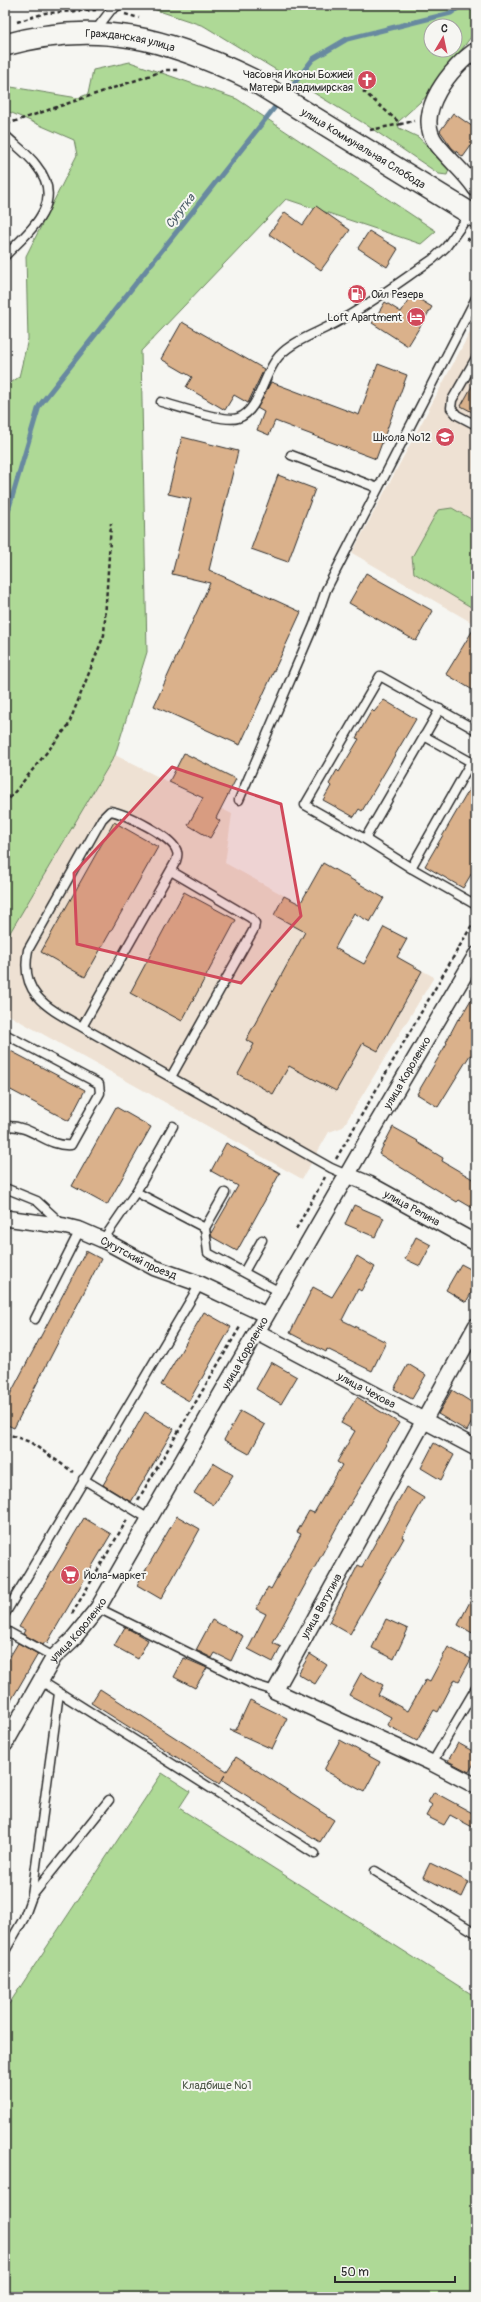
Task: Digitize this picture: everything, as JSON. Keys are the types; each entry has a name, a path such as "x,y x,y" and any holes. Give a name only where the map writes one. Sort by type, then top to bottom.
{"main road":[{"name":"Гражданская улица","path":"5,45 30,38 64,33 94,32 135,37 174,46 211,59 250,78"},
{"name":"улица Коммунальная Слобода","path":"250,78 336,132 474,210"}],"street":[{"path":"476,50 447,77 435,98 430,117 430,132 435,142 469,178 476,189"},
{"name":"улица Короленко","path":"5,1744 54,1657 72,1640 98,1608 347,1175 476,955"},
{"name":"улица Репина","path":"347,1175 369,1184 476,1243"},
{"name":"Сугутский проезд","path":"5,1218 64,1226 80,1230 103,1240 155,1268 200,1284 266,1315"},
{"name":"улица Ватутина","path":"275,1691 476,1326"},
{"name":"улица Чехова","path":"257,1332 476,1448"},
{"path":"275,1691 432,1763 476,1786"}],"lane":[{"path":"94,32 111,10 119,5"},
{"path":"5,135 36,165 47,184 49,198 40,220 5,256"},
{"path":"161,402 223,419 237,419 248,413 253,406 270,368 279,356 291,347 340,321 433,259 446,247 474,210"},
{"path":"239,800 314,625 326,590 476,298"},
{"path":"476,358 452,400 451,408 457,415 476,425"},
{"path":"291,455 378,488"},
{"path":"476,730 380,676 305,805 476,905"},
{"path":"365,839 440,709"},
{"path":"411,868 471,762 424,736"},
{"path":"82,1027 176,861 177,851 170,840 121,812 110,811 102,819 28,950 26,962 31,991 45,1006 82,1027 171,1077 331,1168 347,1175"},
{"path":"171,871 251,918 255,923 254,929 171,1077"},
{"path":"5,1034 99,1084 100,1093 71,1145 60,1146 21,1126 8,1126 5,1133"},
{"path":"103,1240 136,1192 173,1126"},
{"path":"5,1188 37,1201 64,1226"},
{"path":"136,1192 204,1228"},
{"path":"225,1193 204,1228 208,1253 280,1292"},
{"path":"35,1319 80,1230"},
{"path":"244,1272 262,1240"},
{"path":"5,1614 83,1479 200,1284"},
{"path":"83,1479 149,1519"},
{"path":"98,1608 252,1684 275,1691"},
{"path":"5,1630 54,1657"},
{"path":"41,1681 315,1854"},
{"path":"432,1763 476,1688"},
{"path":"5,1951 24,1918 32,1896 59,1693"},
{"path":"32,1896 109,1800"},
{"path":"375,1871 476,1933"}],"path":[{"path":"5,125 166,70 182,70"},
{"path":"363,92 402,124"},
{"path":"368,131 430,117"},
{"path":"5,804 68,726 104,635 111,523"},
{"path":"5,1433 30,1442 83,1479"}],"highlighted area":[{"path":"172,767 281,804 301,916 241,983 77,944 74,873"}],"shaded area":[{"name":"Школа №12","path":"476,321 476,625 352,553"},
{"path":"115,755 232,814 225,863 345,929 335,948 364,964 384,927 407,939 398,957 434,977 343,1127 329,1132 302,1179 5,1013 5,941"}],"green space":[{"path":"141,5 476,5 476,30 463,48 463,18 423,18 423,58 456,58 430,93 398,122 399,128 418,137 450,167 447,175 439,174 365,124 204,26"},
{"path":"130,62 237,99 436,231 421,244 286,199 141,351 147,652 115,755 5,941 5,387 19,377 28,339 26,256 77,155 74,140 5,110 5,86 78,98 88,94 93,70"},
{"path":"452,508 476,522 476,610 414,573 412,557 438,510"},
{"name":"Кладбище №1","path":"162,1773 190,1791 179,1808 476,1997 476,2287 470,2297 5,2297 5,2010"}],"building":[{"path":"453,113 476,129 476,139 463,157 452,148 440,131"},
{"path":"316,206 350,230 321,270 269,234 285,212 303,225"},
{"path":"369,231 398,249 387,267 358,248"},
{"path":"412,295 432,307 408,346 372,323 385,302 401,312"},
{"path":"182,322 264,369 248,403 234,395 225,410 186,387 192,377 161,359"},
{"path":"378,364 407,375 376,459 275,421 269,435 257,430 264,412 257,408 271,382 359,415"},
{"path":"476,379 476,414 461,406"},
{"path":"182,437 238,451 209,570 301,612 240,745 154,706 210,583 172,574 191,499 168,494"},
{"path":"278,475 315,489 288,562 251,549"},
{"path":"366,573 433,611 416,641 349,603"},
{"path":"476,625 476,692 446,674"},
{"path":"384,700 416,719 362,811 359,809 354,817 323,800 331,786 329,784 337,770 339,772 359,739 356,738 372,710 374,712"},
{"path":"184,753 236,779 216,818 220,821 210,838 188,825 203,798 169,782"},
{"path":"476,778 476,866 463,888 425,866"},
{"path":"114,822 158,847 85,977 41,952"},
{"path":"323,863 384,898 370,922 354,913 335,948 364,964 384,927 407,939 397,957 422,971 378,1051 363,1043 336,1091 289,1066 273,1094 238,1074 254,1044 246,1040 305,932 274,915 284,896 300,904"},
{"path":"184,892 236,920 182,1021 130,993"},
{"path":"476,991 476,1058 470,1055 438,1107 417,1094 447,1043 446,1042 458,1019 459,1020"},
{"path":"5,1048 85,1090 69,1121 5,1087"},
{"path":"116,1107 151,1127 107,1205 72,1186"},
{"path":"393,1127 418,1141 417,1142 443,1158 442,1161 476,1181 476,1210 459,1200 457,1202 379,1154"},
{"path":"226,1143 280,1173 237,1251 212,1237 211,1233 238,1186 211,1171"},
{"path":"354,1205 384,1218 375,1237 345,1224"},
{"path":"416,1237 431,1245 420,1266 405,1259"},
{"path":"86,1251 101,1259 14,1428 5,1424 5,1404"},
{"path":"357,1256 375,1267 361,1291 358,1289 342,1320 386,1342 372,1371 327,1349 326,1352 290,1333 313,1287 332,1297"},
{"path":"461,1264 476,1272 476,1285 466,1302 446,1290"},
{"path":"204,1312 231,1327 189,1401 161,1385"},
{"path":"271,1362 297,1377 281,1404 256,1389"},
{"path":"408,1364 426,1375 412,1399 394,1389"},
{"path":"452,1390 476,1405 476,1414 467,1431 438,1414"},
{"path":"357,1397 399,1423 343,1516 273,1643 281,1647 273,1662 248,1649 266,1614 256,1609 268,1587 271,1589 301,1534 297,1532 309,1511 314,1513 342,1465 337,1462 355,1431 341,1423"},
{"path":"240,1411 265,1425 249,1454 224,1440"},
{"path":"145,1412 174,1429 131,1502 103,1485"},
{"path":"434,1443 454,1455 441,1480 421,1468"},
{"path":"213,1463 233,1475 214,1505 194,1493"},
{"path":"406,1487 424,1498 402,1537 404,1538 350,1634 329,1622 358,1565 362,1567"},
{"path":"177,1516 200,1529 161,1599 137,1585"},
{"path":"84,1518 111,1534 47,1643 45,1642 43,1645 23,1634 25,1630 19,1627"},
{"path":"476,1590 476,1635 458,1625"},
{"path":"386,1619 408,1629 394,1659 372,1648"},
{"path":"212,1620 243,1636 231,1661 215,1653 212,1658 196,1650"},
{"path":"125,1627 148,1640 138,1659 114,1646"},
{"path":"18,1643 38,1654 5,1711 5,1665"},
{"path":"448,1647 471,1659 459,1681 455,1679 438,1712 434,1710 417,1741 387,1725 391,1717 349,1695 361,1673 383,1685 378,1695 408,1711 426,1679 430,1681"},
{"path":"310,1654 327,1665 315,1684 298,1674"},
{"path":"184,1658 207,1668 195,1688 174,1677"},
{"path":"100,1689 227,1771 236,1757 334,1820 320,1842 222,1780 225,1775 219,1784 91,1703"},
{"path":"250,1700 287,1718 272,1749 230,1730 236,1730"},
{"path":"340,1740 380,1762 364,1792 324,1770"},
{"path":"458,1743 476,1753 476,1760 469,1772 448,1761"},
{"path":"434,1792 476,1815 476,1829 450,1815 444,1825 426,1816 432,1805 428,1802"},
{"path":"430,1863 469,1882 462,1897 423,1877"}],"waterway":[{"name":"Сугутка","path":"285,95 313,59 347,39 451,13 462,5"},
{"name":"Сугутка","path":"5,521 39,406 279,102"}],"place":[{"name":"Часовня Иконы Божией Матери Владимирская","path":"367,80"},
{"name":"Ойл Резерв","path":"357,294"},
{"name":"Loft Apartment","path":"416,317"},
{"name":"Школа №12","path":"445,437"},
{"name":"Йола-маркет","path":"70,1575"}]}
